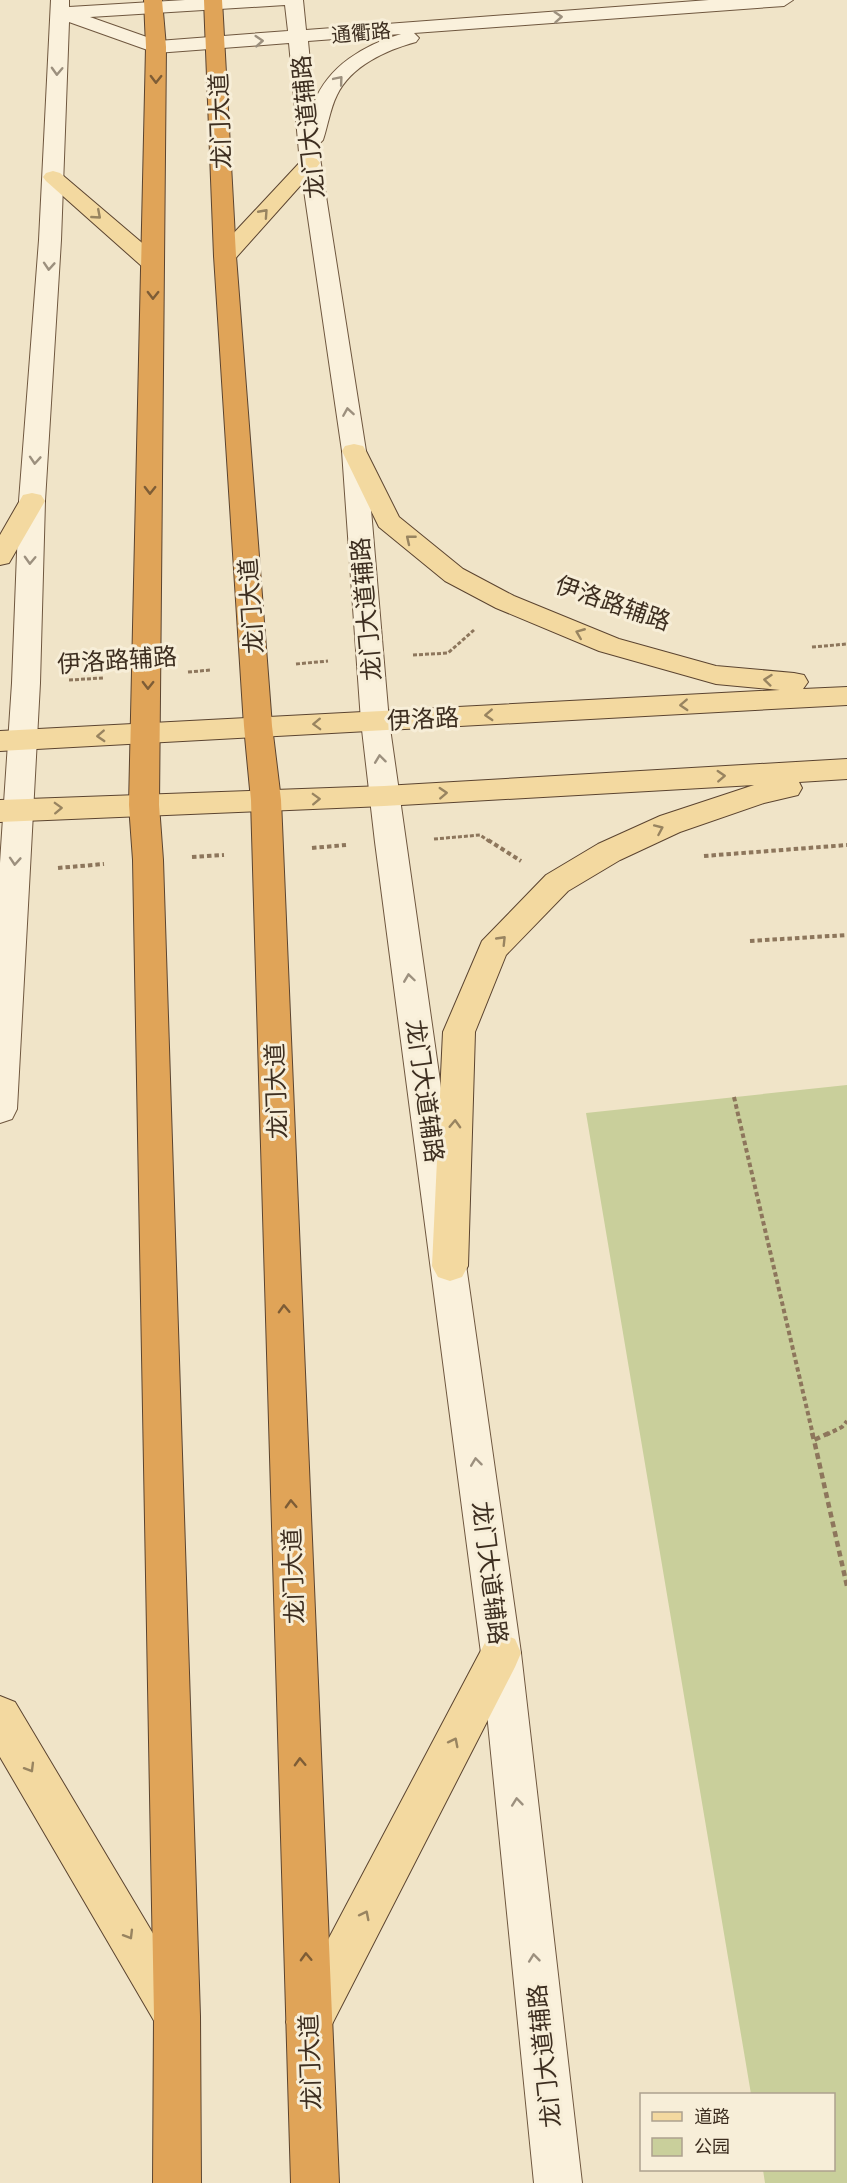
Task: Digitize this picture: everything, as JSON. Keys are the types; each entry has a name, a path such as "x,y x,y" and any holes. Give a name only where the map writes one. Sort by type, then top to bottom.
{"highway":[{"name":"龙门大道","path":"214,2 225,256 256,667 258,726 266,800 315,2183"},
{"path":"154,4 156,47 148,675 144,805 148,860 177,2016 177,2183"}],"main road":[{"path":"0,1109 11,740 26,683 32,501 53,177 60,6 284,0"},
{"name":"龙门大道辅路","path":"294,0 310,158 354,451 375,721 384,796 450,1266 501,1653 558,2183"},
{"name":"通衢路","path":"60,6 156,47 784,0"},
{"path":"225,256 310,158 328,94 345,73 368,54 406,38 500,21"},
{"path":"53,177 153,264"},
{"path":"354,451 388,521 454,575 505,602 609,645 716,675 847,687"},
{"path":"0,557 32,501"},
{"name":"伊洛路","path":"11,740 847,696"},
{"path":"9,810 384,796 847,769"},
{"path":"450,1266 459,1032 493,949 557,883 609,852 670,824 761,793 847,779"},
{"path":"309,2023 501,1653"},
{"path":"0,1717 177,2016"}],"path":[{"name":"伊洛路辅路","path":"26,683 448,653 505,602"},
{"path":"812,647 847,644"},
{"path":"750,941 847,935"},
{"path":"735,1097 847,1586"},
{"path":"814,1440 842,1427 847,1421"}],"green space":[{"path":"847,1085 847,2183 765,2183 763,2171 835,2171 835,2093 751,2093 586,1113"}]}
